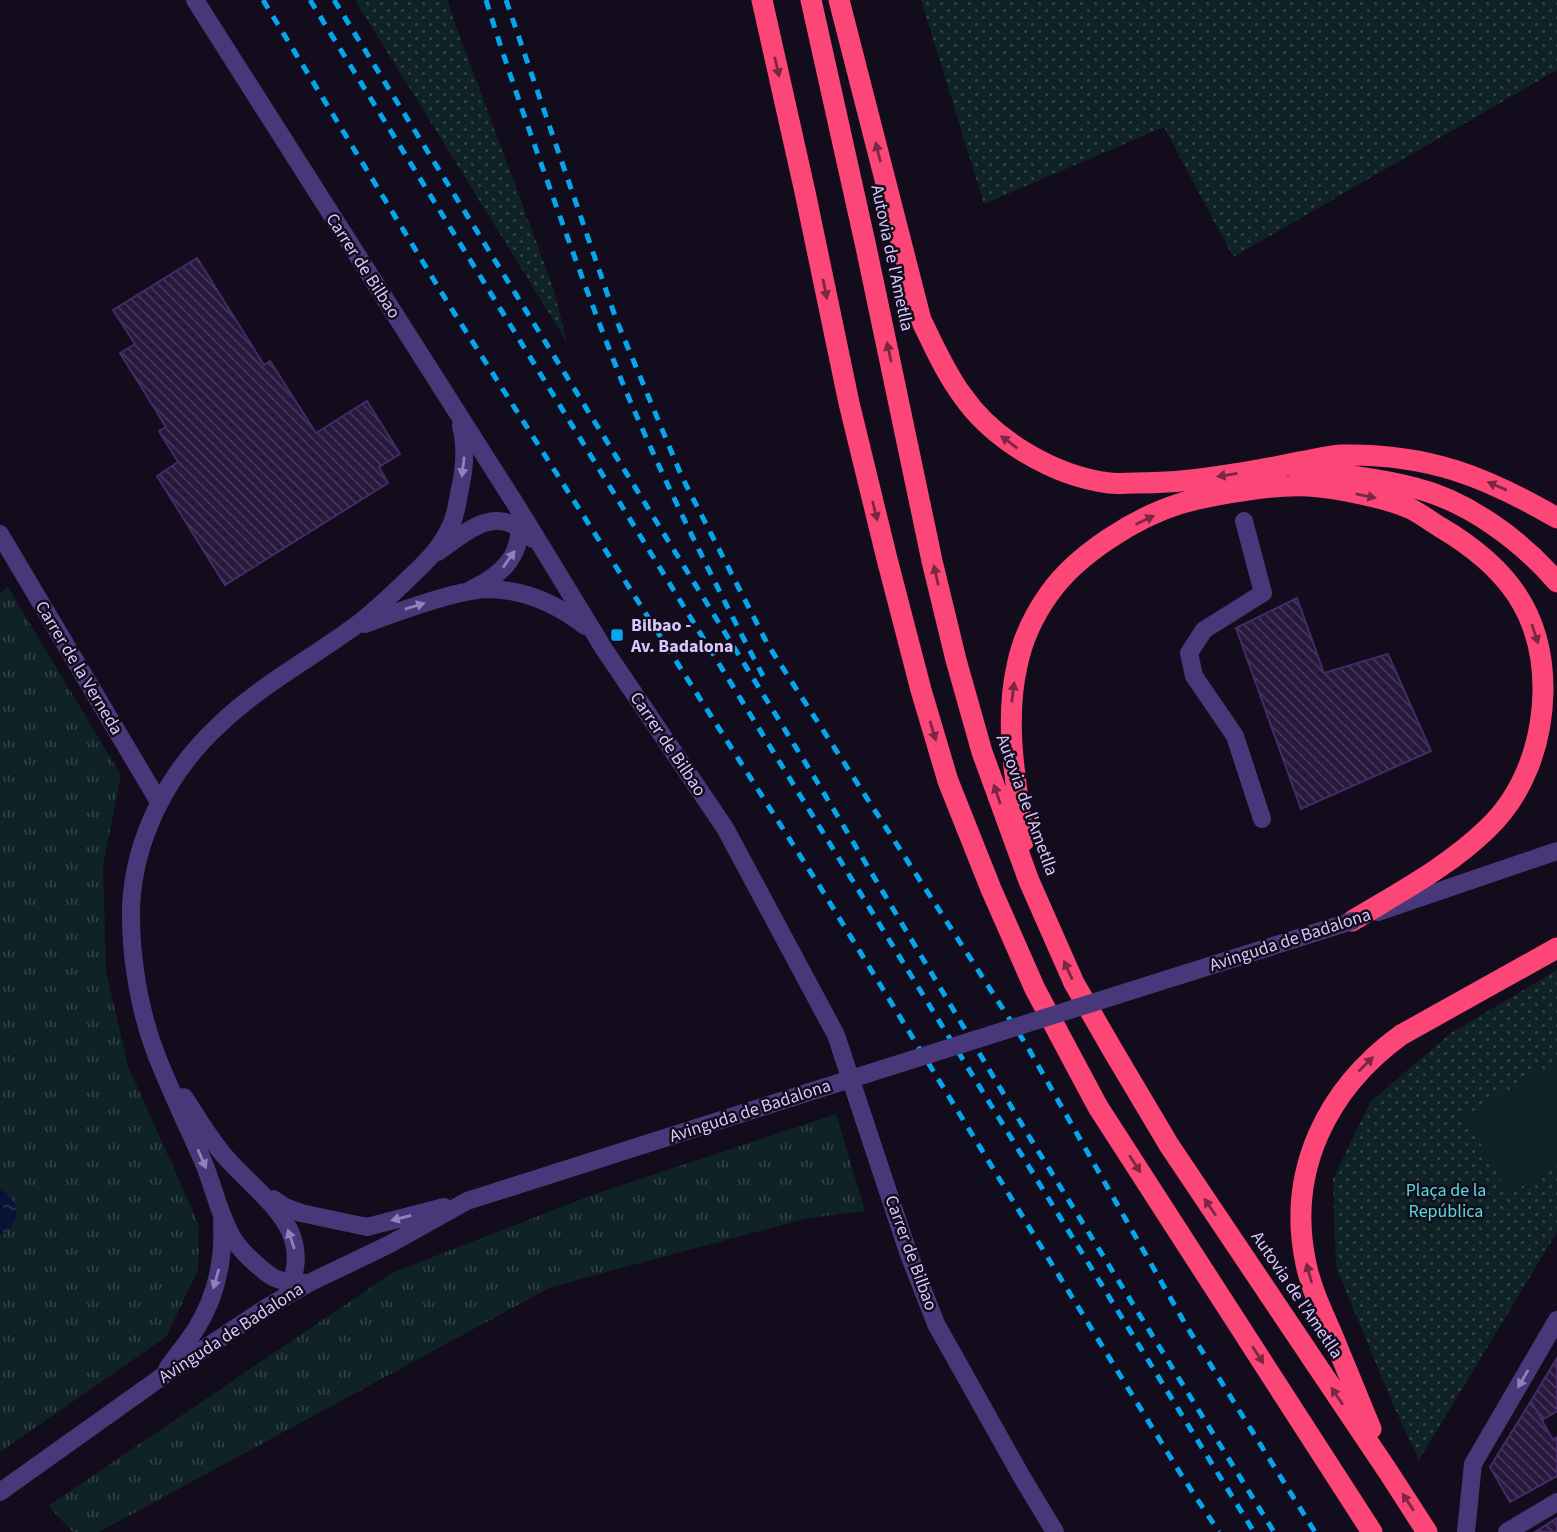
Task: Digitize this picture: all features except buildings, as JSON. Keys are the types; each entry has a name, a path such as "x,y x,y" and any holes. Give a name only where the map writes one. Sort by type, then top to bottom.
{"highway":[{"path":"762,0 849,403 887,559 948,780 990,889 1035,989 1098,1107 1372,1532"},
{"name":"Autovia de l'Ametlla","path":"811,0 932,561 956,660 982,752 1029,881 1074,983 1169,1145 1427,1532"},
{"path":"839,0 921,320 963,397 992,428 1017,448 1075,476 1110,484 1212,477 1338,455 1391,456 1463,472 1505,489 1557,518"},
{"path":"1269,468 1355,476 1416,488 1441,497 1502,530 1557,582"},
{"path":"1029,881 1011,733 1012,701 1017,664 1030,628 1049,594 1073,568 1104,542 1144,519 1181,504 1222,494 1268,487 1308,486 1379,499 1410,508 1462,540 1492,564 1513,589 1528,614 1537,638 1543,673 1543,714 1527,771 1513,798 1489,828 1458,854 1352,921"},
{"path":"1389,1473 1306,1265 1302,1241 1302,1204 1307,1168 1315,1141 1342,1092 1380,1051 1401,1035 1557,948"}],"street":[{"name":"Carrer de Bilbao","path":"195,0 518,508 594,633 725,828 836,1035 908,1252 936,1324 1055,1532"},
{"path":"430,558 452,525 464,468 462,428 450,402"},
{"path":"466,592 497,575 508,563 519,542 518,508"},
{"path":"155,1051 230,1163 281,1215 297,1257 295,1288 267,1273 235,1242 155,1051 141,1002 131,938 131,906 136,867 146,832 159,802 191,753 219,725 246,701 352,629 430,558 471,529 486,522 501,521 512,524 537,541"},
{"path":"1244,521 1263,593 1204,630 1189,653 1194,677 1235,736 1262,819"},
{"name":"Carrer de la Verneda","path":"0,534 159,802"},
{"path":"352,629 410,607 466,592 490,589 531,597 555,606 594,633"},
{"name":"Avinguda de Badalona","path":"0,1492 160,1378 295,1288 390,1244 467,1201 1352,921 1557,851"},
{"path":"257,1188 301,1213 367,1227 467,1201"},
{"path":"160,1378 197,1327 211,1298 220,1267 223,1239 221,1212"},
{"path":"1466,1532 1473,1464 1557,1320"},
{"path":"1507,1532 1557,1502"}],"green space":[{"path":"355,0 448,0 553,287 567,342"},
{"path":"921,0 1557,0 1557,70 1233,257 1164,127 984,204"},
{"path":"8,587 121,775 103,866 106,971 128,1066 199,1225 198,1270 166,1337 0,1452 0,593"},
{"name":"Plaça de la República","path":"1557,970 1557,1232 1419,1460 1336,1267 1333,1179 1370,1102 1451,1033"},
{"path":"1557,1062 1557,1166 1509,1194 1465,1116"},
{"path":"836,1114 865,1211 808,1218 551,1287 99,1532 73,1532 48,1506 392,1273 592,1195"}],"water":[{"path":"0,1189 12,1200 16,1213 12,1225 0,1236"}],"railway":[{"path":"263,0 451,308 822,890 1219,1532"},
{"path":"310,0 1254,1532"},
{"path":"334,0 816,780 1027,1133 1274,1532"},
{"path":"486,0 549,185 623,384 690,532 763,676"},
{"path":"506,0 616,319 682,477 768,645 1027,1046 1187,1327 1315,1532"}],"place":[{"name":"Bilbao - Av. Badalona","path":"617,635"}]}
